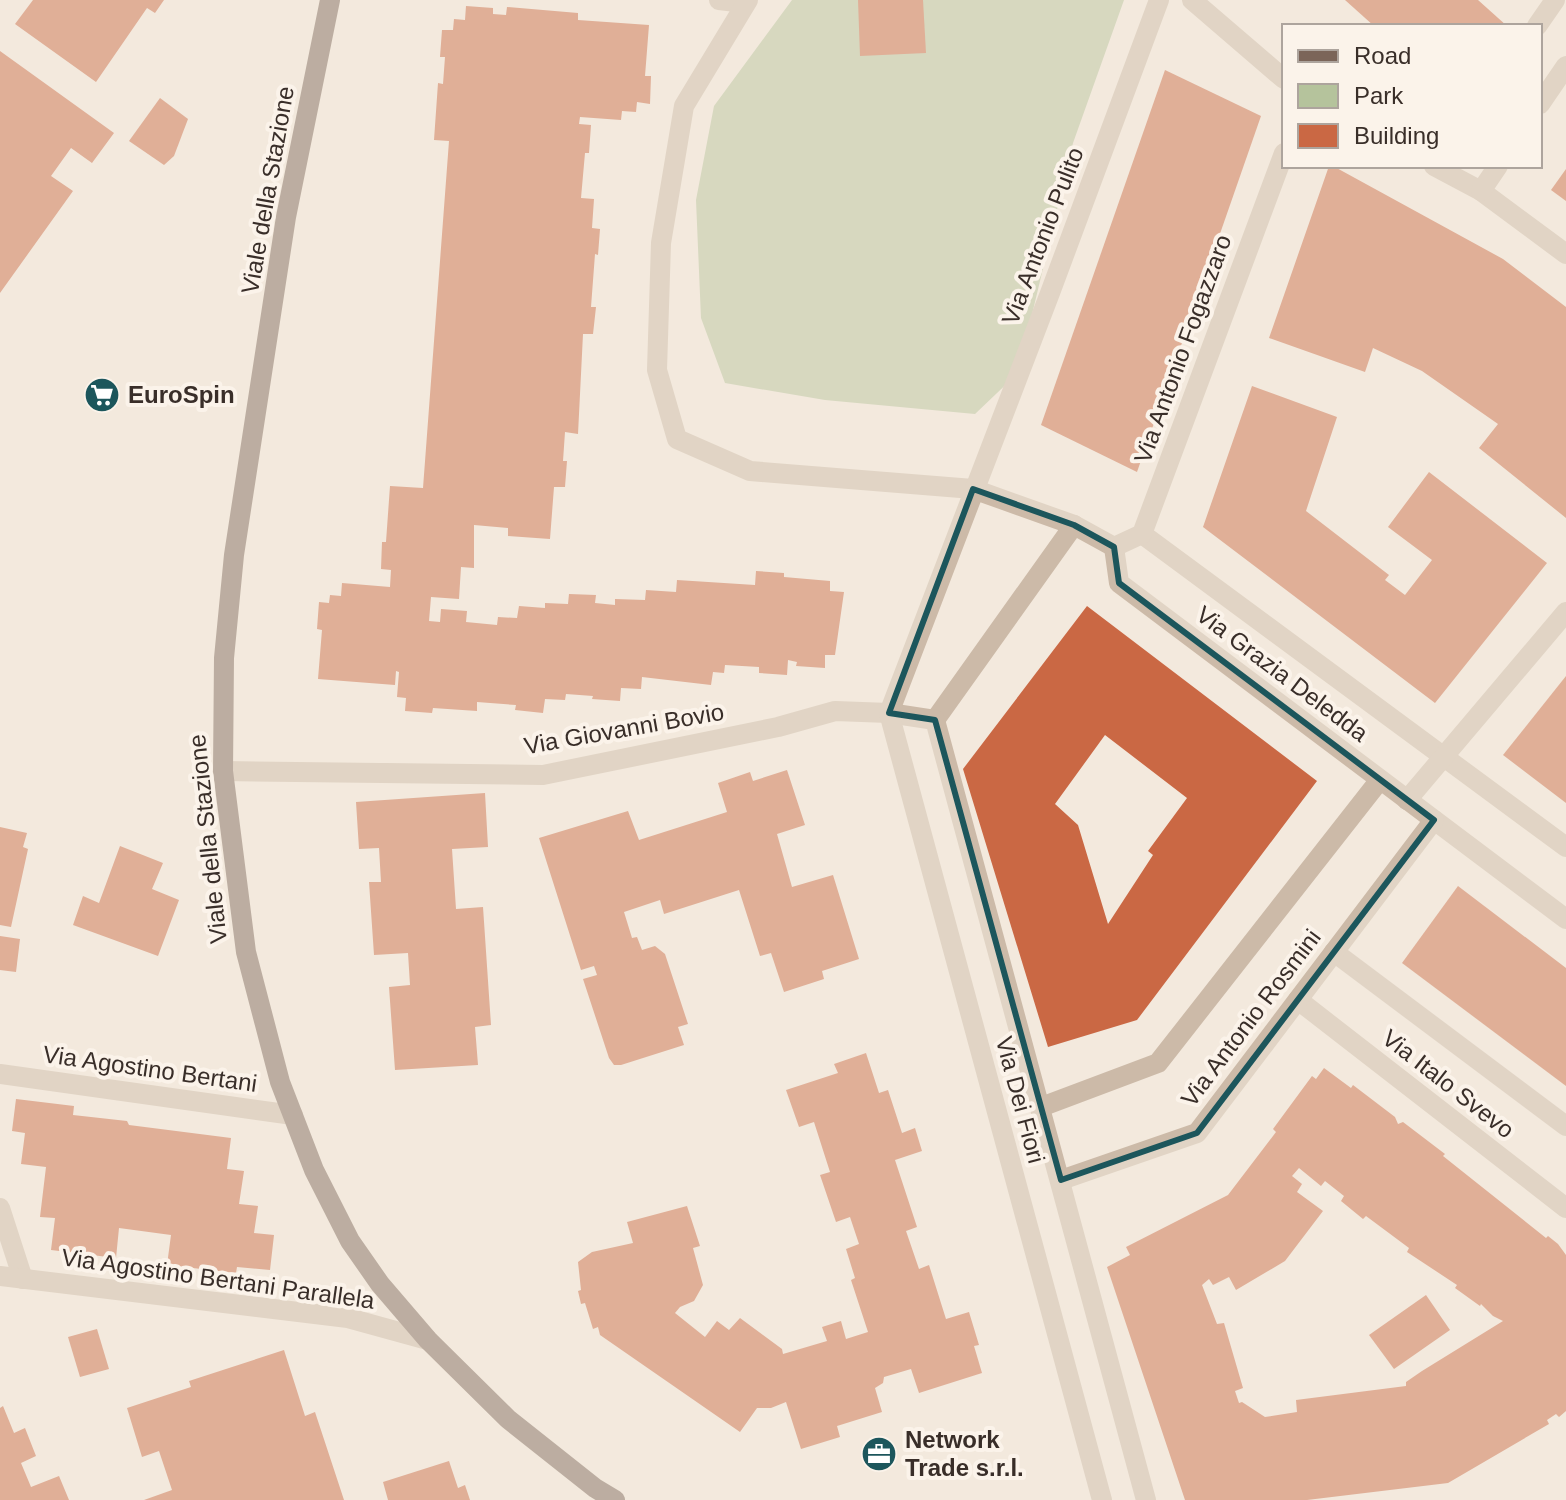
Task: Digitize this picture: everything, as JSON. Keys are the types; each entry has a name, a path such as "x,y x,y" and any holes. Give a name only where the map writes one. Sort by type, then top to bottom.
{"main road":[{"name":"Viale della Stazione","path":"330,0 286,217 234,555 224,658 223,771 246,952 280,1082 314,1170 350,1241 380,1284 428,1340 508,1419 595,1488 615,1500"}],"street":[{"path":"719,0 746,1 684,106 661,243 657,370 677,439 750,471 973,489 1074,525 1114,547 1142,534"},
{"name":"Via Antonio Pulito","path":"973,489 1159,0"},
{"path":"1192,0 1282,77"},
{"path":"1538,24 1555,0"},
{"path":"1542,101 1566,66"},
{"name":"Via Antonio Fogazzaro","path":"1142,534 1282,158"},
{"path":"1440,168 1481,191 1566,254"},
{"path":"1481,191 1497,168"},
{"path":"973,489 889,713 935,720 1074,525"},
{"name":"Via Grazia Deledda","path":"1142,534 1566,847"},
{"name":"Via Grazia Deledda","path":"1114,547 1119,583 1566,919"},
{"path":"1407,800 1566,612"},
{"name":"Via Giovanni Bovio","path":"223,771 543,775 778,727 835,711 889,713"},
{"name":"Via Dei Fiori","path":"889,713 1102,1500"},
{"name":"Via Dei Fiori","path":"935,720 1146,1500"},
{"name":"Via Antonio Rosmini","path":"1041,1107 1158,1063 1379,781"},
{"name":"Via Antonio Rosmini","path":"1061,1180 1197,1133 1434,820"},
{"name":"Via Italo Svevo","path":"1334,952 1566,1126"},
{"name":"Via Italo Svevo","path":"1298,1000 1566,1208"},
{"name":"Via Agostino Bertani","path":"0,1074 293,1115"},
{"path":"0,1208 23,1279"},
{"name":"Via Agostino Bertani Parallela","path":"0,1276 348,1318 428,1340"}],"highlighted area":[{"path":"973,489 1074,525 1114,547 1119,583 1434,820 1197,1133 1061,1180 935,720 889,713"}],"green space":[{"path":"792,0 1124,0 1073,143 1018,373 975,414 825,400 725,383 701,318 696,200 714,106"}],"building":[{"path":"33,0 164,0 155,13 147,8 96,82 15,24"},
{"path":"858,0 923,0 926,53 860,56"},
{"path":"1345,0 1478,0 1505,24 1372,24"},
{"path":"466,6 493,8 493,14 506,15 507,7 578,13 578,20 649,25 645,76 651,76 650,104 637,102 636,112 622,111 621,120 580,117 579,124 591,125 581,198 594,199 592,228 600,229 591,307 596,307 593,334 583,334 578,434 565,432 565,487 554,487 550,539 508,536 508,528 474,525 474,568 461,567 459,599 431,597 429,621 440,622 441,609 467,611 466,622 497,625 498,617 517,618 519,606 545,608 545,603 568,604 569,594 596,595 595,603 615,605 615,599 645,600 646,590 676,592 677,580 755,585 756,571 784,573 784,577 830,581 830,591 844,592 835,655 825,655 825,668 796,666 797,662 788,660 787,675 759,673 759,667 725,665 724,673 713,672 711,685 642,677 641,689 621,688 620,701 566,694 565,700 545,699 543,713 515,710 516,705 477,702 477,711 433,708 432,713 405,711 406,698 397,697 399,672 396,671 395,685 318,679 322,630 317,629 319,602 329,603 330,595 341,596 342,583 390,587 391,570 381,569 390,486 423,488 449,141 434,140 438,83 443,84 445,57 440,57 442,30 453,30 454,19 465,20"},
{"path":"0,51 114,133 92,163 71,148 51,176 73,191 0,293"},
{"path":"1165,70 1261,116 1137,472 1041,425"},
{"path":"160,98 188,119 174,156 164,165 129,141"},
{"path":"1328,168 1337,168 1503,259 1566,307 1566,518 1479,448 1498,424 1422,371 1373,348 1365,372 1269,338"},
{"path":"1566,169 1566,201 1551,190"},
{"path":"1252,386 1337,417 1306,511 1389,575 1385,580 1405,595 1432,560 1388,527 1429,472 1547,563 1435,703 1203,527"},
{"path":"1087,606 1317,781 1137,1020 1048,1047 963,769","holes":["1105,735 1187,798 1148,851 1153,855 1108,924 1078,825 1055,804"]},
{"path":"1566,676 1566,803 1503,755"},
{"path":"787,770 805,825 777,834 792,887 833,875 859,959 822,971 824,979 784,992 771,953 760,956 739,890 664,914 660,900 624,912 632,938 637,937 642,950 655,946 665,954 688,1024 678,1027 684,1045 614,1065 583,979 597,975 594,966 581,970 539,838 628,811 639,840 727,812 718,783 750,772 753,781"},
{"path":"485,793 488,847 452,849 456,909 483,907 491,1025 475,1027 478,1065 395,1070 389,987 410,985 408,953 374,955 369,882 381,882 379,848 359,849 356,802"},
{"path":"0,827 27,833 23,847 28,849 11,927 0,925"},
{"path":"120,846 163,863 152,889 179,900 158,956 73,925 83,896 99,903"},
{"path":"1458,886 1566,968 1566,1086 1402,963"},
{"path":"0,936 20,939 16,972 0,970"},
{"path":"866,1053 879,1093 888,1090 902,1133 915,1128 922,1151 895,1160 917,1227 906,1231 919,1269 929,1265 946,1319 969,1312 979,1345 974,1346 982,1373 919,1393 911,1369 884,1377 883,1383 875,1388 882,1412 837,1426 840,1437 801,1449 786,1402 771,1408 757,1408 740,1432 600,1335 598,1327 593,1329 585,1303 581,1304 578,1262 592,1252 633,1243 627,1222 687,1206 700,1246 693,1248 703,1285 694,1301 680,1307 675,1313 705,1337 717,1321 729,1330 740,1318 782,1349 783,1354 827,1341 822,1327 841,1321 846,1339 868,1332 851,1280 855,1278 846,1249 859,1244 850,1217 836,1222 820,1175 830,1172 814,1122 799,1127 786,1090 838,1073 834,1064"},
{"path":"1324,1068 1351,1088 1353,1085 1395,1117 1398,1124 1403,1122 1546,1238 1548,1236 1558,1244 1566,1255 1566,1411 1559,1417 1556,1414 1547,1420 1549,1424 1448,1483 1307,1500 1185,1500 1107,1267 1130,1255 1126,1247 1228,1195 1276,1132 1273,1129 1312,1076 1316,1079","holes":["1299,1168 1321,1186 1325,1181 1344,1196 1341,1201 1363,1219 1366,1216 1409,1248 1407,1252 1503,1321 1422,1371 1406,1382 1406,1386 1296,1400 1297,1412 1265,1417 1239,1403 1235,1391 1243,1388 1224,1323 1217,1324 1202,1285 1209,1279 1213,1285 1229,1277 1236,1290 1285,1261 1323,1211 1297,1192 1302,1184 1292,1176"]},
{"path":"16,1099 74,1106 73,1115 231,1138 227,1169 244,1171 239,1204 258,1206 254,1233 274,1235 270,1270 237,1267 236,1273 167,1265 171,1235 119,1228 116,1258 51,1250 55,1218 40,1217 46,1167 21,1164 25,1133 12,1131"},
{"path":"1426,1295 1450,1330 1394,1369 1369,1335"},
{"path":"97,1329 109,1369 80,1377 68,1337"},
{"path":"284,1350 305,1416 315,1412 344,1500 144,1500 172,1490 159,1451 142,1457 127,1408 191,1387 189,1381"},
{"path":"3,1406 14,1433 25,1428 36,1456 21,1463 31,1487 59,1476 69,1500 0,1500 0,1408"},
{"path":"449,1461 458,1488 465,1485 470,1500 388,1500 383,1482"}],"place":[{"name":"EuroSpin","path":"102,395"},
{"name":"Network Trade s.r.l.","path":"879,1454"}]}
